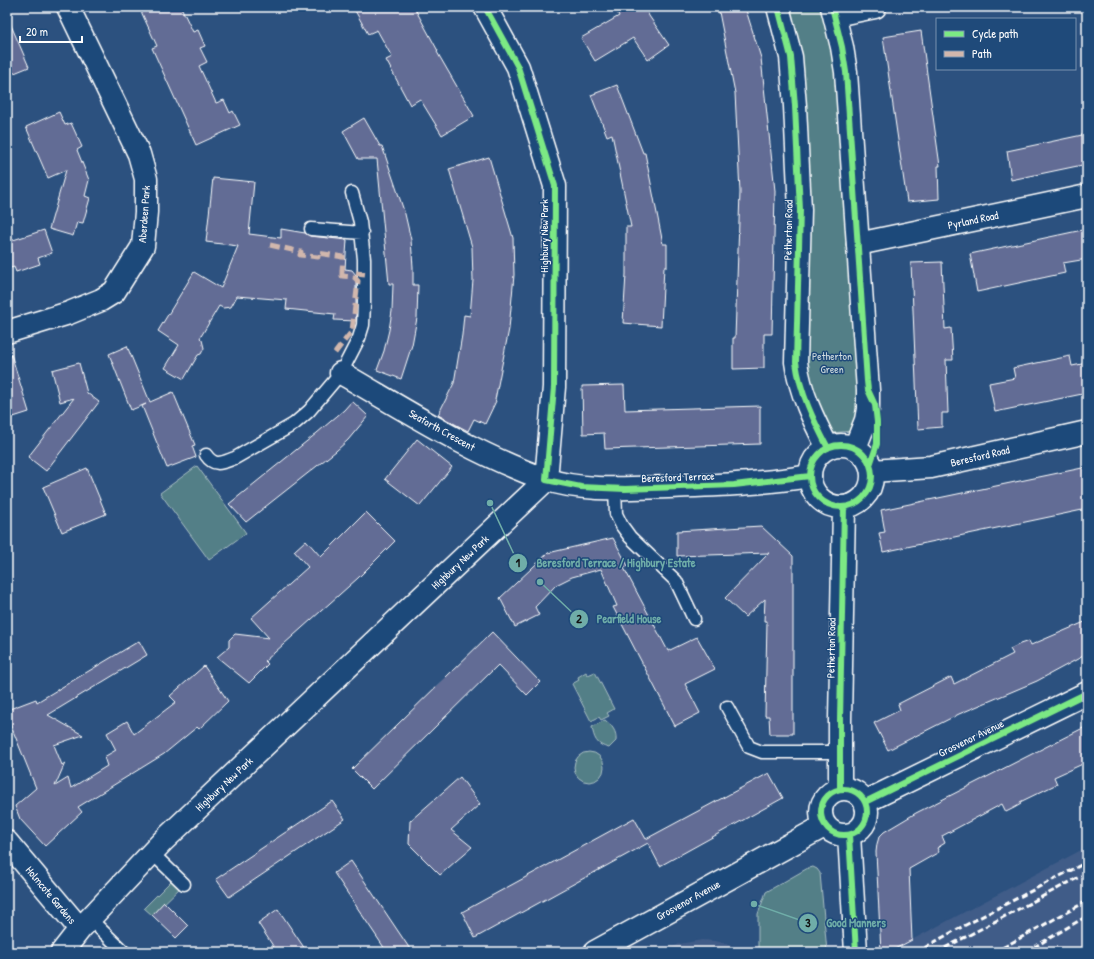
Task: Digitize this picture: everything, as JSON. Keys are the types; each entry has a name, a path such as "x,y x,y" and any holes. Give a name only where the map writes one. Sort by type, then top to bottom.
{"street":[{"name":"Aberdeen Park","path":"7,332 69,313 101,300 114,292 143,246 146,212 146,180 139,154 68,7"},
{"name":"Highbury New Park","path":"62,952 85,924 163,841 546,480 554,387 555,186 518,67 485,7"},
{"name":"Petherton Road","path":"778,7 791,58 795,106 800,210 796,362 798,380 814,420 828,448"},
{"path":"855,448 866,420 868,409 846,72 834,11 875,7"},
{"name":"Pyrland Road","path":"858,244 1087,196"},
{"name":"Seaforth Crescent","path":"341,373 473,448 546,480"},
{"name":"Beresford Road","path":"872,471 932,467 1087,432"},
{"path":"838,445 855,448 866,457 870,465 872,471 871,484 867,494 852,506 836,507 830,505 821,499 814,491 810,476 813,464 819,455 828,448 838,445"},
{"name":"Beresford Terrace","path":"546,480 581,487 615,488 734,485 810,476"},
{"name":"Petherton Road","path":"840,789 844,507"},
{"name":"Grosvenor Avenue","path":"865,802 1087,693"},
{"path":"840,789 852,790 862,797 867,809 865,822 861,828 856,833 842,836 829,831 824,826 820,811 826,796 840,789"},
{"name":"Grosvenor Avenue","path":"595,952 824,826"},
{"path":"849,835 856,952"},
{"name":"Holmcote Gardens","path":"7,842 85,924"}],"lane":[{"path":"206,455 213,462 219,464 226,462 294,424 309,411 341,373 359,338 363,324 365,285 362,233 352,193"},
{"path":"311,229 362,233"},
{"path":"615,488 616,514 622,526 630,537 676,581 694,619"},
{"path":"727,707 749,747 762,752 840,752"},
{"path":"152,853 184,884"},
{"path":"85,924 124,952"}],"shaded area":[{"path":"1087,847 1087,944 1073,952 889,952"},
{"path":"702,940 728,944 745,952 669,952 668,950 679,944"}],"green space":[{"name":"Petherton Green","path":"788,7 825,7 836,48 862,400 852,431 831,433 805,378"},
{"path":"197,466 246,533 209,560 160,493"},
{"path":"586,672 588,675 595,672 614,709 607,713 609,716 601,720 599,717 591,721 572,684 579,680 578,677"},
{"path":"605,720 616,734 616,741 609,748 598,743 592,727"},
{"path":"589,752 595,753 603,761 603,773 595,781 589,782 583,781 575,773 574,767 575,761 583,753"},
{"path":"813,867 820,873 827,952 762,952 758,948 758,914 766,892 808,868"},
{"path":"176,876 184,884 152,915 144,908"}],"building":[{"path":"139,7 181,7 193,32 198,30 205,46 200,48 207,62 199,66 216,103 224,100 230,113 233,111 240,125 196,145 152,48 157,46"},
{"path":"353,7 414,7 438,51 437,52 474,116 442,135 420,99 410,105 386,60 392,57 377,30 368,34"},
{"path":"615,7 645,7 649,16 669,45 648,60 633,38 595,61 581,38 619,16"},
{"path":"718,7 745,7 761,58 775,191 772,334 764,334 764,368 733,369 733,338 735,338 740,192 735,93"},
{"path":"7,16 29,67 7,76"},
{"path":"921,31 940,166 938,166 939,199 907,202 883,37"},
{"path":"617,85 643,153 645,153 663,244 667,244 667,267 664,267 661,326 623,323 626,274 626,227 631,227 612,134 607,136 591,95"},
{"path":"59,112 65,125 71,123 82,147 77,150 89,180 85,196 90,198 83,223 77,222 73,236 49,229 66,170 48,178 26,127"},
{"path":"364,118 380,146 382,146 405,214 411,240 413,285 418,285 417,318 412,345 401,379 377,370 384,351 389,330 392,311 393,284 389,284 377,159 358,159 343,131"},
{"path":"1087,134 1087,164 1011,180 1007,151"},
{"path":"489,157 513,238 514,275 509,329 496,401 485,424 474,419 468,431 438,415 454,383 464,315 470,316 473,280 472,247 449,169"},
{"path":"213,178 254,182 249,234 281,238 281,229 305,233 310,236 347,240 345,269 352,270 356,275 356,321 334,320 335,314 286,309 287,300 237,296 231,307 223,308 219,306 200,338 204,348 201,354 198,355 184,379 165,368 179,345 158,331 194,272 221,288 238,246 206,242"},
{"path":"1087,229 1087,259 1063,263 1065,273 977,292 970,254"},
{"path":"44,230 52,253 38,258 40,264 16,272 14,267 7,269 7,242"},
{"path":"942,262 945,329 951,328 953,360 946,360 948,413 942,413 942,427 918,429 911,263"},
{"path":"127,346 150,402 173,392 195,445 192,446 196,457 167,468 142,406 146,404 131,410 109,354"},
{"path":"11,354 29,412 7,419 7,355"},
{"path":"1070,356 1072,366 1087,363 1087,393 995,412 989,383 1015,378 1013,368"},
{"path":"79,363 87,393 99,402 46,471 28,457 74,398 60,402 52,370"},
{"path":"624,385 625,410 760,406 760,444 605,449 604,433 583,434 582,386"},
{"path":"352,401 368,416 348,440 246,522 229,504 317,433 344,410"},
{"path":"417,439 452,467 420,506 385,479"},
{"path":"1087,467 1087,509 883,552 879,533 885,532 881,510"},
{"path":"87,468 106,514 62,532 43,487"},
{"path":"366,512 395,541 358,578 265,661 268,664 249,683 217,657 229,647 229,640 235,634 269,638 251,618 308,567 294,551 306,540 321,557"},
{"path":"761,526 793,556 793,734 770,734 769,716 765,716 767,621 764,621 765,599 745,617 725,598 769,553 677,556 677,531"},
{"path":"613,538 628,566 624,568 668,651 697,637 715,669 685,684 700,713 675,726 613,607 617,606 601,569 572,577 556,585 535,607 539,615 515,627 500,598 548,553"},
{"path":"1087,621 1087,654 1037,681 959,714 888,750 874,723 900,710 898,704 951,677 954,684 1013,654 1010,649 1020,644 1029,641 1031,645"},
{"path":"492,632 540,682 527,695 498,665 372,789 352,769"},
{"path":"139,641 147,655 48,715 83,735 54,745 62,765 65,763 55,786 68,778 71,788 107,766 104,757 116,750 107,733 127,721 134,734 176,702 170,696 204,666 228,701 199,729 197,727 164,754 78,807 82,812 45,846 20,819 15,806 36,788 7,716 7,710 36,699 37,702"},
{"path":"1087,726 1087,762 1054,777 1057,784 1020,802 1021,804 1014,808 1006,812 1002,804 942,836 945,843 937,848 939,852 909,869 912,940 889,952 881,952 876,852 879,837 884,832 916,813"},
{"path":"769,773 783,798 660,866 648,843 475,938 462,912 634,818 646,839"},
{"path":"460,777 480,804 451,830 472,847 440,875 409,844 410,821"},
{"path":"332,801 345,819 229,897 216,879"},
{"path":"351,861 412,952 387,952 334,873"},
{"path":"164,902 188,926 176,938 152,915"},
{"path":"278,909 307,952 277,952 258,923"}],"railway":[{"path":"917,952 954,931 1087,862"},
{"path":"937,952 1087,873"},
{"path":"995,952 1087,901"},
{"path":"1026,952 1087,916"}],"marked path":[{"path":"270,245 301,252 300,255 318,257 318,253 343,257 342,271 344,271"},
{"path":"335,353 352,331 358,281 354,277 342,276 342,271"},
{"path":"356,273 365,274"}],"cycle path":[{"path":"485,7 518,67 555,186 554,387 546,480 581,487 625,489 734,485 810,476"},
{"path":"778,7 791,57 795,106 800,210 796,362 804,396 828,448"},
{"path":"832,7 842,47 846,72 867,381 868,390 875,405 877,422 877,444 870,465"},
{"path":"841,445 858,450 863,454 867,459 872,476 867,493 863,498 858,502 841,507 824,502 819,498 815,493 810,476 815,459 819,454 824,450 841,445"},
{"path":"840,789 844,507"},
{"path":"865,802 1087,693"},
{"path":"839,789 849,789 861,795 866,803 867,812 866,821 861,829 853,834 839,835 831,832 824,825 821,817 821,807 824,799 831,792 839,789"},
{"path":"849,835 856,952"}],"place":[{"name":"Beresford Terrace / Highbury Estate","path":"490,503"},
{"name":"Pearfield House","path":"540,582"},
{"name":"Good Manners","path":"754,904"}]}
